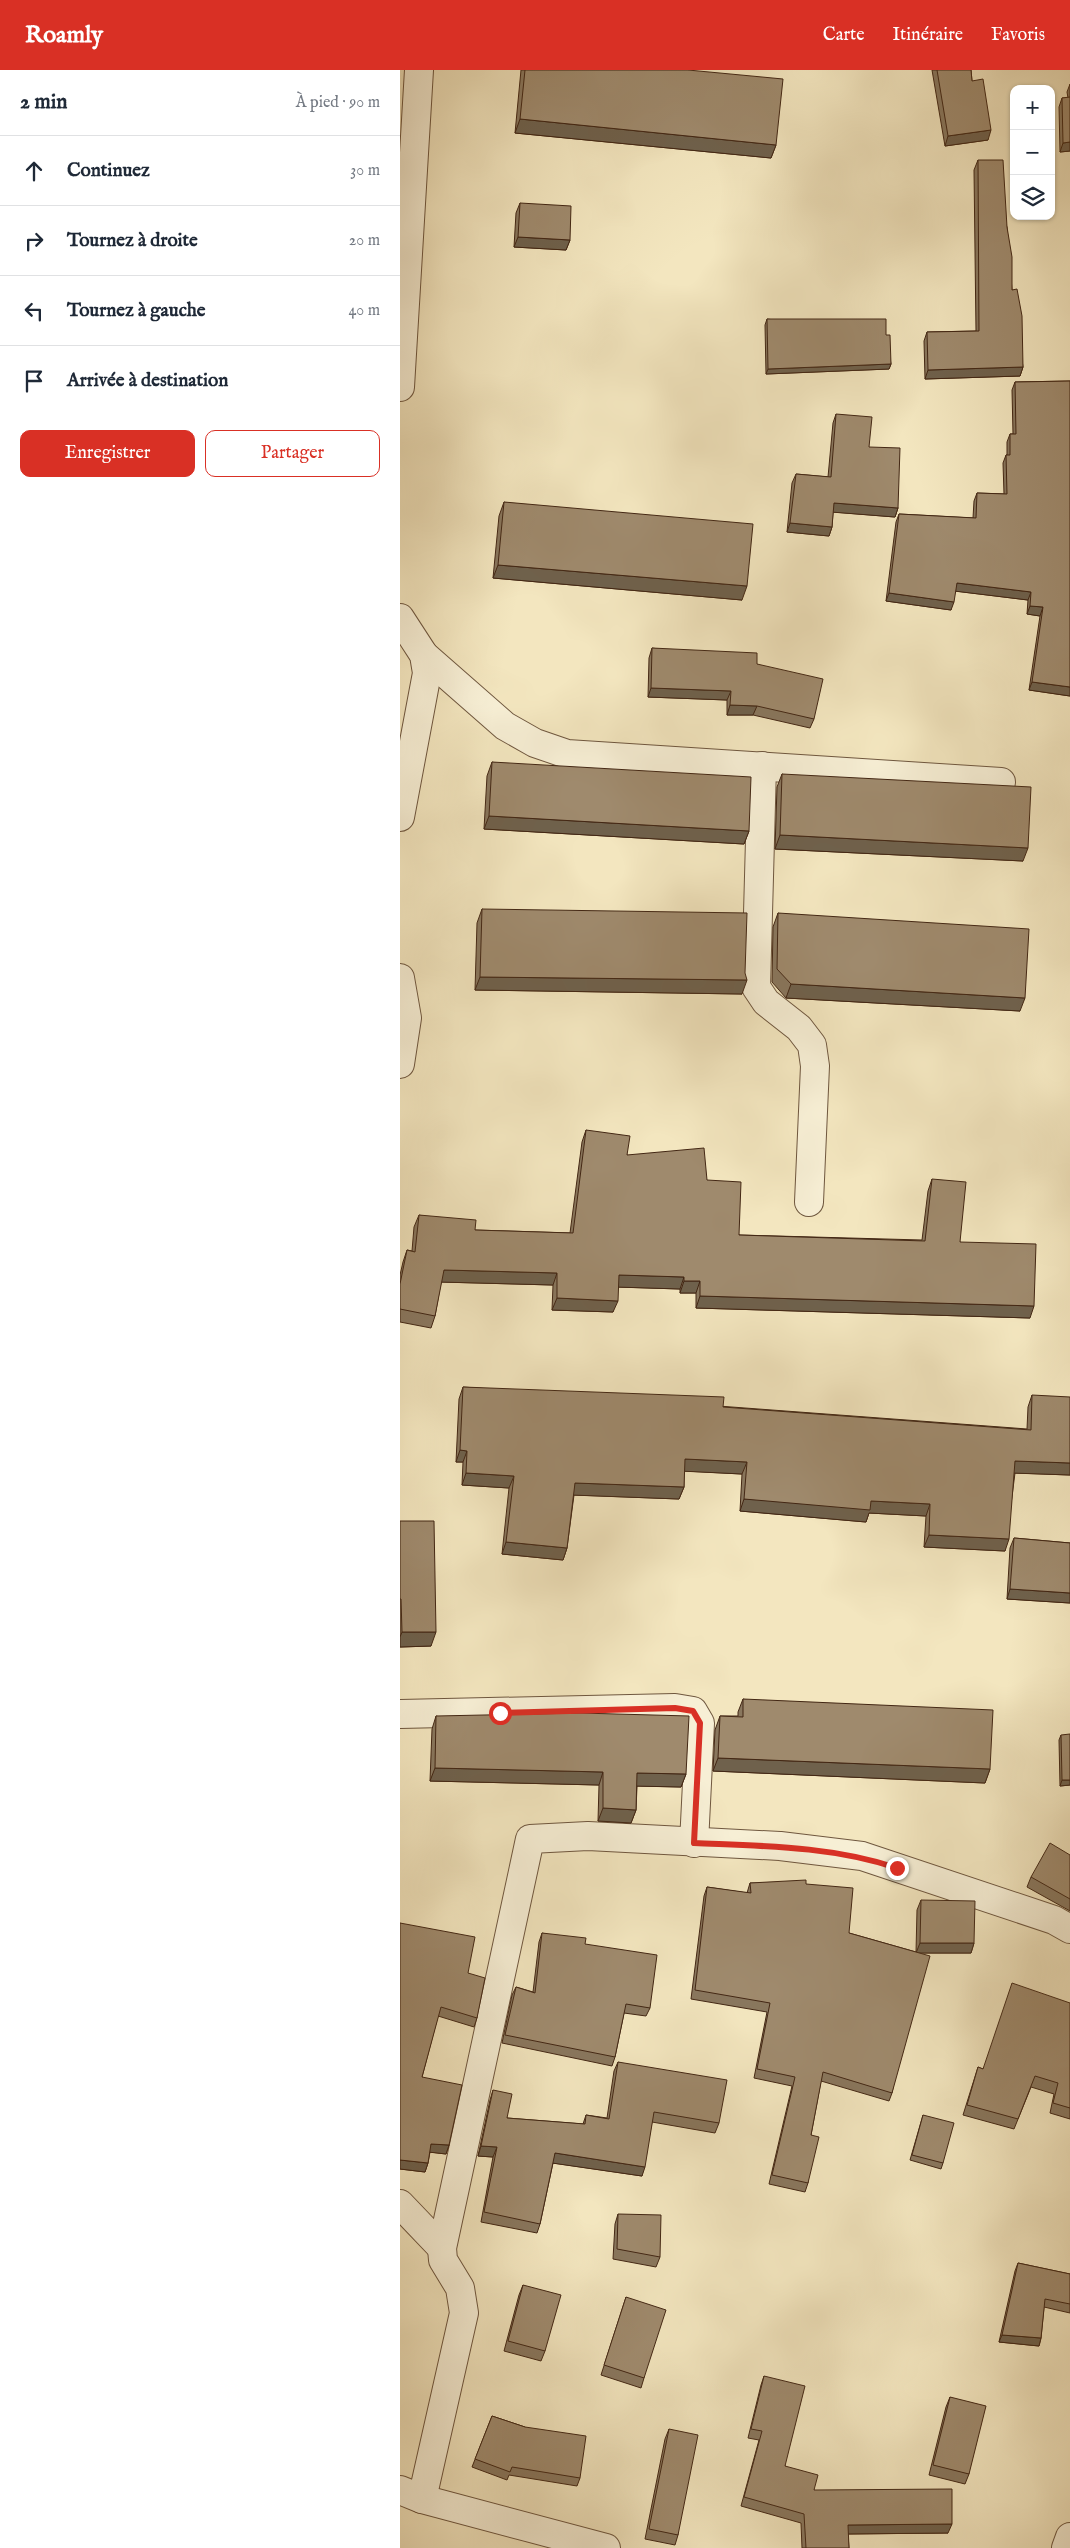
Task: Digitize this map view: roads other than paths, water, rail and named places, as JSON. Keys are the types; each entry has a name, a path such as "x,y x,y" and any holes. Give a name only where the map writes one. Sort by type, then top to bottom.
{"street":[{"path":"400,387 419,70"},
{"path":"400,618 424,655 505,726 535,743 567,754 1000,782"},
{"path":"400,818 427,673 424,655"},
{"path":"762,766 756,986 766,1002 800,1028 812,1045 815,1066 809,1202"},
{"path":"400,978 407,1018 400,1064"},
{"path":"400,1714 675,1708 693,1711 700,1723 694,1843"},
{"path":"606,2548 411,2495 464,2313 460,2288 443,2260 442,2248 530,1840 588,1836 780,1846 862,1856 1054,1920 1070,1929"},
{"path":"400,2204 442,2248"},
{"path":"1066,2548 1070,2537"}]}
